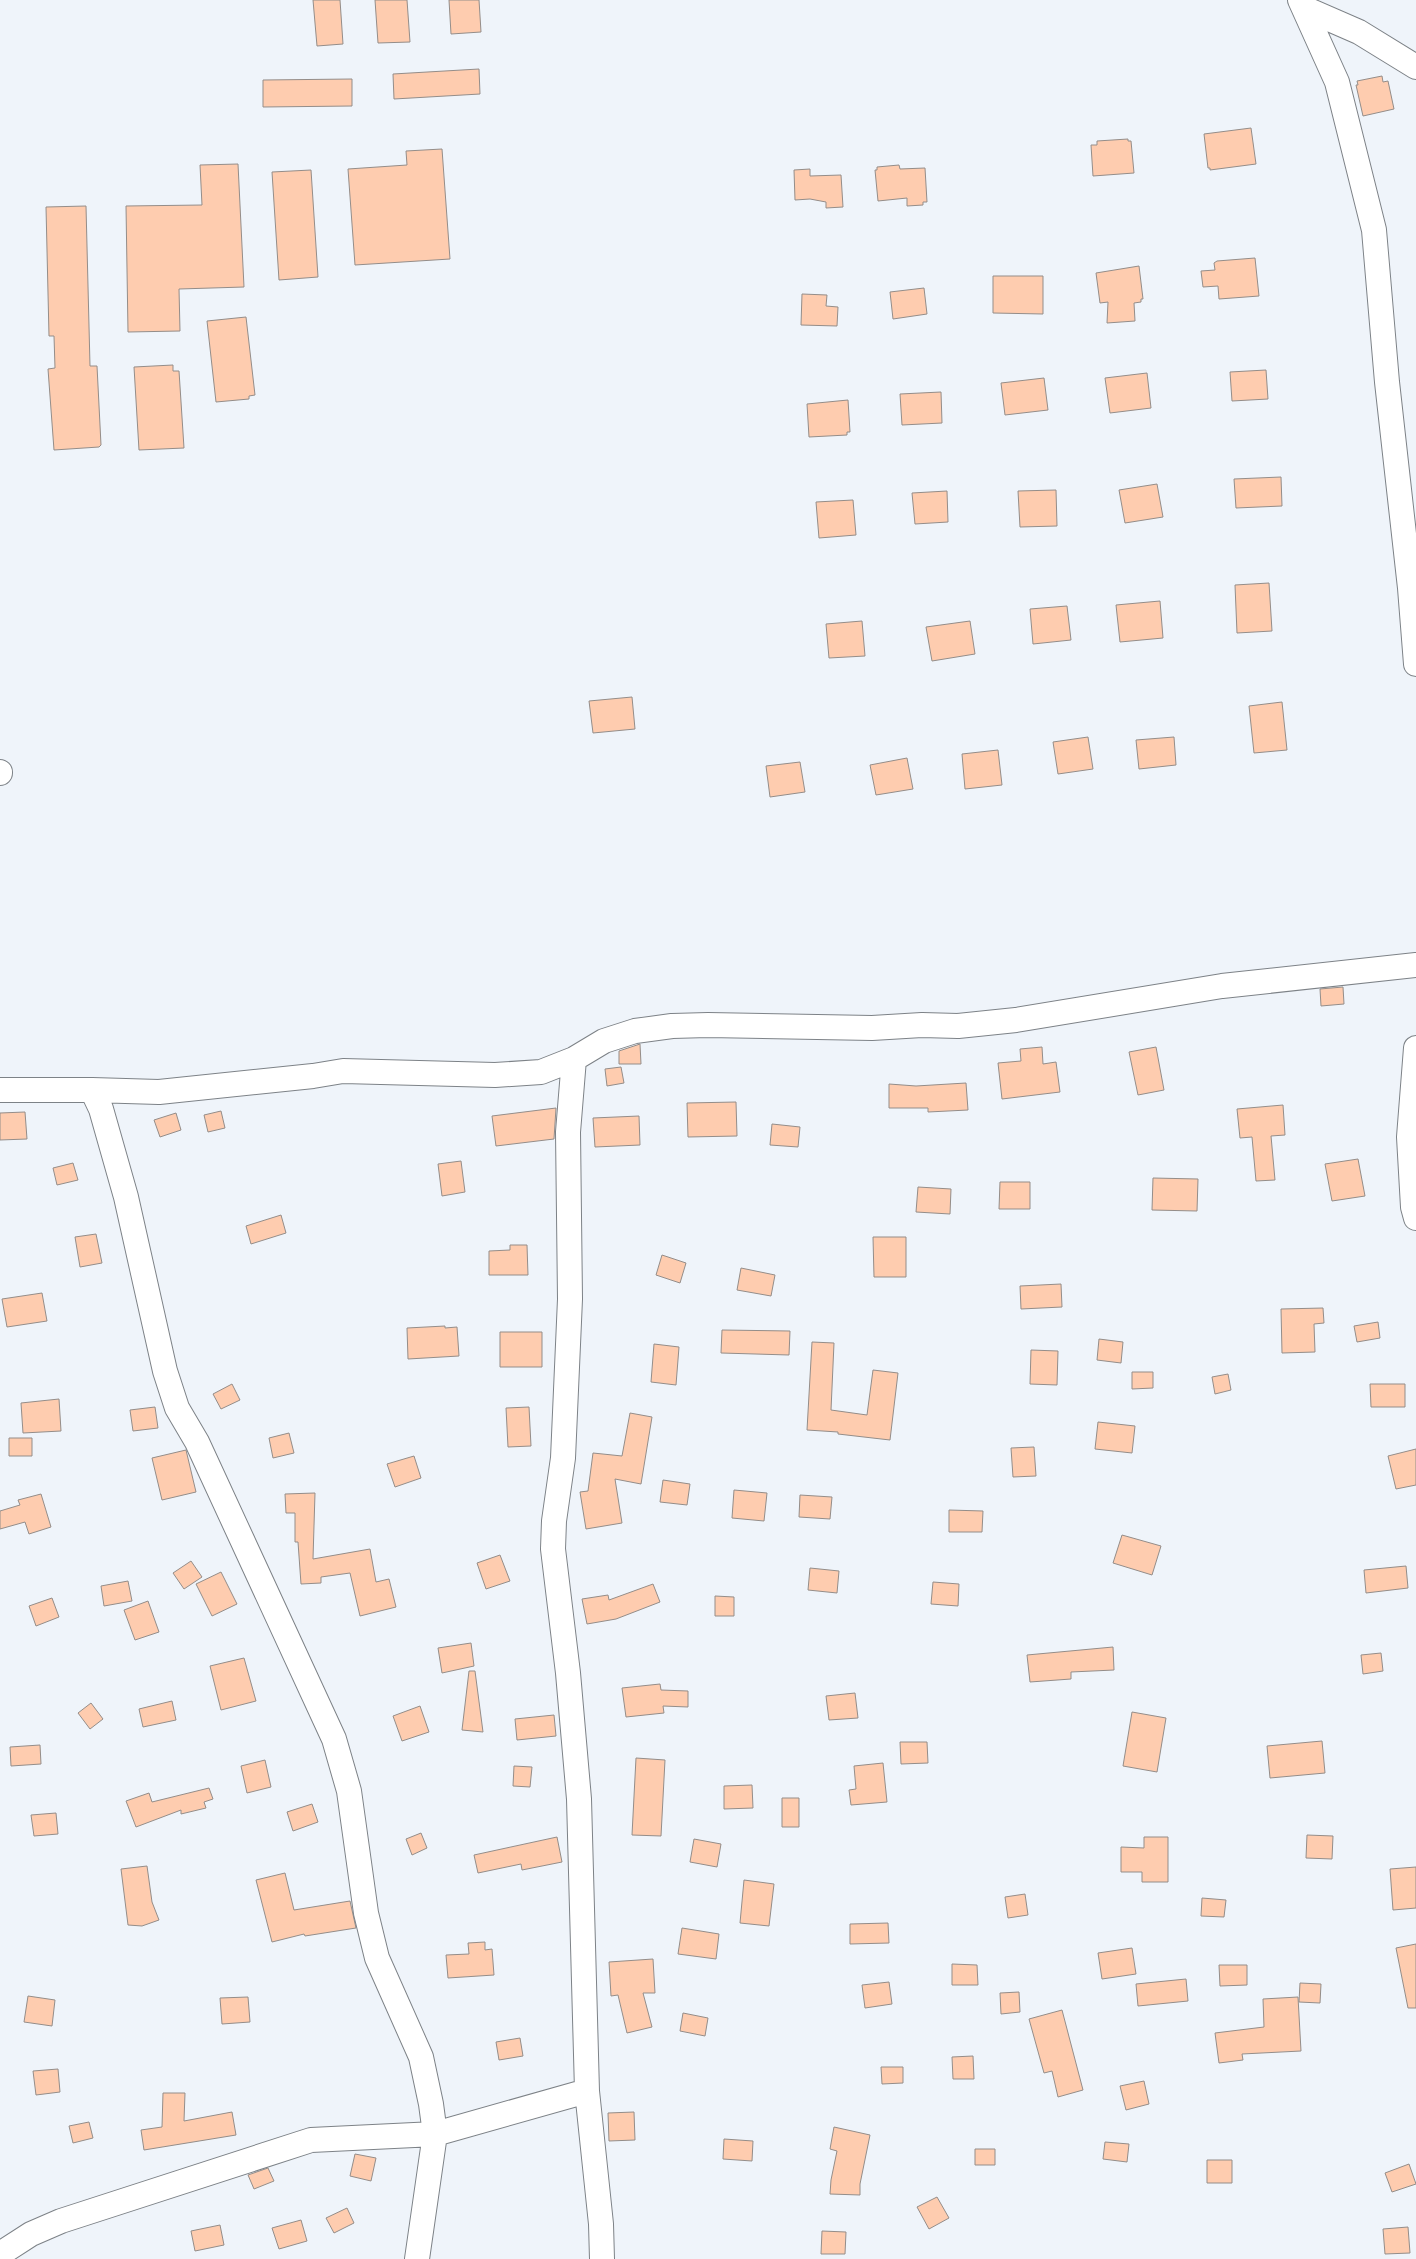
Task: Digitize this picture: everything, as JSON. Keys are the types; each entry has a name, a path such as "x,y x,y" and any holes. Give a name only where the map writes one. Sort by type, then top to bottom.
{"street":[{"path":"1302,4 1359,32 1416,67"},
{"path":"1302,4 1337,82 1374,230 1416,664"},
{"path":"0,1090 158,1092 343,1071 494,1075 541,1072 574,1059 604,1041 635,1031 672,1026 872,1028 922,1025 958,1026 1016,1020 1222,986 1416,965"},
{"path":"1416,1048 1410,1137 1413,1207 1416,1218"},
{"path":"574,1059 568,1132 570,1298 564,1438 553,1549 568,1673 580,1799 587,2091 602,2259"},
{"path":"92,1090 101,1109 126,1197 165,1371 177,1408 197,1442 334,1739 348,1791 366,1913 377,1958 421,2057 432,2104 435,2134 417,2259"},
{"path":"0,2254 31,2234 61,2221 311,2140 435,2134 587,2091"}],"building":[{"path":"313,0 340,0 343,44 317,46"},
{"path":"375,0 407,0 410,42 378,43"},
{"path":"449,0 479,0 481,32 451,34"},
{"path":"479,69 480,94 394,99 393,74"},
{"path":"1382,76 1383,82 1388,81 1394,109 1363,116 1356,85 1358,85 1357,81"},
{"path":"352,79 352,106 263,107 263,80"},
{"path":"1251,128 1256,164 1210,170 1208,168 1204,134"},
{"path":"1128,139 1128,141 1131,141 1134,173 1093,176 1091,145 1097,145 1097,141"},
{"path":"442,149 450,259 355,265 348,169 407,165 406,151"},
{"path":"238,164 244,287 179,289 180,331 128,332 126,206 202,205 200,165"},
{"path":"899,165 900,169 925,168 927,202 923,202 923,205 907,206 907,198 878,201 875,170 877,170 877,167"},
{"path":"810,169 810,176 841,175 843,207 826,208 826,202 810,199 795,200 794,170"},
{"path":"311,170 318,277 279,280 272,172"},
{"path":"86,206 90,366 97,366 101,445 99,447 54,450 48,369 55,368 54,336 49,336 46,207"},
{"path":"1255,258 1259,296 1219,299 1218,286 1203,287 1201,271 1215,270 1214,263 1217,261"},
{"path":"1139,266 1143,299 1141,299 1141,302 1134,303 1135,321 1107,323 1108,302 1100,303 1096,273"},
{"path":"993,276 1043,276 1043,314 993,313"},
{"path":"924,288 927,314 893,319 890,292"},
{"path":"802,294 827,295 826,306 838,307 837,326 801,325"},
{"path":"246,317 255,395 249,396 249,399 216,402 207,321"},
{"path":"173,365 173,371 179,371 184,448 139,450 134,367"},
{"path":"1266,370 1268,399 1232,401 1230,372"},
{"path":"1147,373 1151,408 1110,413 1105,378"},
{"path":"1044,378 1048,410 1005,415 1001,383"},
{"path":"941,392 942,423 902,425 900,394"},
{"path":"848,400 850,432 847,432 847,435 809,437 807,404"},
{"path":"1281,477 1282,506 1236,508 1234,479"},
{"path":"1157,484 1163,517 1125,523 1119,490"},
{"path":"1056,490 1057,526 1020,527 1018,491"},
{"path":"947,491 948,522 915,524 912,493"},
{"path":"853,500 856,535 819,538 816,502"},
{"path":"1269,583 1272,631 1237,633 1235,585"},
{"path":"1160,601 1163,638 1120,642 1116,605"},
{"path":"1067,606 1071,640 1033,644 1030,609"},
{"path":"862,621 865,656 829,658 826,624"},
{"path":"970,621 975,654 932,661 926,627"},
{"path":"632,697 635,729 593,733 589,701"},
{"path":"1282,702 1287,750 1254,753 1249,706"},
{"path":"1088,737 1093,769 1058,774 1053,742"},
{"path":"1174,737 1176,765 1139,769 1136,740"},
{"path":"998,750 1002,785 965,789 962,754"},
{"path":"907,758 913,789 876,795 870,765"},
{"path":"800,762 805,792 770,797 766,766"},
{"path":"1343,987 1344,1004 1321,1006 1320,989"},
{"path":"640,1044 641,1064 619,1064 619,1051"},
{"path":"1042,1047 1043,1064 1056,1062 1060,1092 1002,1099 998,1063 1021,1061 1020,1049"},
{"path":"1156,1047 1164,1090 1138,1095 1129,1052"},
{"path":"621,1067 624,1083 607,1086 605,1069"},
{"path":"966,1083 968,1110 928,1112 928,1108 889,1108 889,1084 916,1086"},
{"path":"736,1102 737,1136 688,1137 687,1103"},
{"path":"1283,1105 1285,1135 1271,1136 1275,1180 1256,1181 1252,1137 1240,1138 1237,1109"},
{"path":"556,1108 554,1139 496,1146 492,1116"},
{"path":"221,1111 225,1128 208,1132 204,1115"},
{"path":"25,1112 27,1139 0,1140 0,1113"},
{"path":"176,1113 181,1130 160,1137 154,1120"},
{"path":"639,1116 640,1145 595,1147 593,1118"},
{"path":"772,1124 800,1127 798,1147 770,1145"},
{"path":"1358,1159 1365,1196 1332,1201 1325,1164"},
{"path":"461,1161 465,1192 442,1196 438,1164"},
{"path":"73,1163 78,1180 57,1185 53,1168"},
{"path":"1153,1178 1198,1179 1197,1211 1152,1210"},
{"path":"1000,1182 1030,1182 1030,1209 999,1209"},
{"path":"918,1187 951,1189 950,1214 916,1212"},
{"path":"281,1215 286,1233 251,1244 246,1226"},
{"path":"96,1234 102,1263 80,1267 75,1237"},
{"path":"873,1237 906,1237 906,1277 874,1277"},
{"path":"510,1245 527,1245 528,1275 489,1275 489,1251 510,1250"},
{"path":"662,1255 686,1263 680,1283 656,1275"},
{"path":"741,1268 775,1275 771,1296 737,1290"},
{"path":"1061,1284 1062,1307 1021,1309 1020,1286"},
{"path":"42,1293 47,1321 7,1327 2,1299"},
{"path":"1323,1308 1324,1323 1314,1324 1315,1352 1282,1353 1281,1309"},
{"path":"1378,1322 1380,1338 1357,1342 1354,1326"},
{"path":"445,1326 445,1328 457,1327 459,1356 408,1359 407,1328"},
{"path":"722,1330 790,1331 789,1355 721,1353"},
{"path":"500,1332 542,1332 542,1367 500,1367"},
{"path":"1099,1339 1123,1342 1121,1363 1097,1360"},
{"path":"812,1342 834,1343 831,1410 867,1415 873,1370 898,1373 890,1440 838,1434 838,1432 807,1430"},
{"path":"654,1344 679,1347 676,1385 651,1382"},
{"path":"1031,1350 1058,1351 1057,1385 1030,1384"},
{"path":"1132,1372 1153,1372 1153,1388 1132,1389"},
{"path":"1228,1374 1231,1390 1215,1394 1212,1377"},
{"path":"232,1384 240,1400 221,1409 213,1394"},
{"path":"1370,1384 1405,1384 1405,1407 1371,1407"},
{"path":"59,1399 61,1431 23,1433 21,1403"},
{"path":"155,1407 158,1428 133,1431 130,1410"},
{"path":"529,1407 531,1446 508,1447 506,1408"},
{"path":"630,1413 652,1417 641,1484 615,1479 622,1523 586,1529 580,1492 588,1491 593,1453 622,1456"},
{"path":"1098,1422 1135,1426 1132,1453 1095,1449"},
{"path":"289,1433 294,1453 273,1458 269,1438"},
{"path":"9,1438 32,1438 32,1456 9,1456"},
{"path":"1034,1447 1036,1476 1013,1477 1011,1448"},
{"path":"1416,1449 1416,1485 1396,1489 1388,1456"},
{"path":"186,1450 196,1492 162,1500 152,1458"},
{"path":"414,1456 421,1478 395,1487 387,1464"},
{"path":"663,1480 690,1484 687,1505 660,1502"},
{"path":"734,1490 767,1493 764,1521 732,1518"},
{"path":"315,1493 313,1559 370,1549 376,1582 389,1579 396,1607 360,1616 350,1573 321,1577 321,1583 301,1584 298,1542 295,1542 295,1513 286,1513 285,1494"},
{"path":"41,1494 51,1527 29,1534 25,1522 0,1529 0,1511 20,1505 18,1500"},
{"path":"800,1495 832,1497 830,1519 799,1517"},
{"path":"949,1510 983,1511 982,1532 949,1532"},
{"path":"1122,1535 1161,1546 1152,1575 1113,1563"},
{"path":"500,1555 510,1581 486,1589 477,1563"},
{"path":"191,1561 202,1577 184,1589 173,1573"},
{"path":"1406,1566 1408,1588 1366,1593 1364,1570"},
{"path":"810,1568 839,1571 837,1593 808,1590"},
{"path":"221,1572 237,1604 212,1616 196,1584"},
{"path":"128,1581 132,1601 104,1606 101,1586"},
{"path":"933,1582 959,1584 958,1606 931,1604"},
{"path":"653,1584 660,1602 616,1619 587,1624 582,1599 608,1595 609,1600"},
{"path":"715,1596 734,1597 734,1616 715,1616"},
{"path":"52,1598 59,1617 36,1626 29,1606"},
{"path":"148,1601 159,1632 135,1640 124,1610"},
{"path":"471,1643 474,1666 442,1673 438,1648"},
{"path":"1113,1647 1114,1670 1071,1672 1071,1679 1030,1682 1027,1655"},
{"path":"1381,1653 1383,1671 1363,1674 1361,1655"},
{"path":"244,1658 256,1701 221,1710 210,1666"},
{"path":"469,1671 475,1671 483,1732 462,1730"},
{"path":"660,1684 661,1690 688,1691 688,1707 663,1706 664,1713 626,1717 622,1688"},
{"path":"855,1693 858,1718 829,1720 826,1696"},
{"path":"172,1701 176,1720 143,1727 139,1709"},
{"path":"91,1703 103,1719 90,1729 78,1713"},
{"path":"420,1706 429,1732 402,1741 393,1716"},
{"path":"1132,1712 1166,1718 1157,1772 1123,1766"},
{"path":"554,1715 556,1736 517,1740 515,1719"},
{"path":"1322,1741 1325,1773 1270,1778 1267,1746"},
{"path":"900,1742 927,1742 928,1763 901,1764"},
{"path":"40,1745 41,1764 11,1766 10,1747"},
{"path":"636,1758 665,1760 661,1836 632,1835"},
{"path":"265,1760 271,1787 247,1793 241,1766"},
{"path":"883,1763 887,1802 851,1805 849,1790 856,1789 854,1766"},
{"path":"514,1766 532,1767 530,1787 513,1786"},
{"path":"752,1785 753,1808 724,1809 724,1786"},
{"path":"209,1788 213,1799 204,1802 206,1808 181,1814 181,1810 136,1827 126,1801 149,1793 152,1802"},
{"path":"782,1798 799,1798 799,1827 782,1827"},
{"path":"312,1804 318,1822 293,1831 287,1812"},
{"path":"56,1813 58,1834 34,1836 31,1815"},
{"path":"421,1833 427,1848 412,1855 406,1839"},
{"path":"1307,1835 1333,1836 1332,1859 1306,1858"},
{"path":"557,1837 562,1862 522,1870 521,1864 478,1873 474,1855"},
{"path":"1144,1837 1168,1837 1168,1882 1142,1882 1142,1872 1121,1872 1121,1847 1144,1848"},
{"path":"694,1839 721,1844 717,1867 690,1862"},
{"path":"147,1866 152,1902 159,1920 142,1926 128,1925 121,1869"},
{"path":"1416,1867 1416,1908 1393,1910 1390,1869"},
{"path":"285,1873 294,1910 350,1901 356,1928 305,1936 304,1934 272,1942 256,1880"},
{"path":"744,1880 774,1884 769,1926 740,1923"},
{"path":"1025,1894 1028,1915 1008,1918 1005,1897"},
{"path":"1202,1898 1226,1900 1224,1917 1201,1916"},
{"path":"888,1923 889,1943 850,1944 850,1924"},
{"path":"682,1928 719,1934 716,1959 678,1954"},
{"path":"485,1942 485,1950 492,1949 494,1975 448,1978 446,1955 469,1954 468,1943"},
{"path":"1416,1944 1416,2008 1408,2008 1396,1948"},
{"path":"1132,1948 1136,1974 1102,1979 1098,1953"},
{"path":"653,1959 655,1993 643,1993 652,2027 627,2033 618,1995 611,1996 609,1962"},
{"path":"952,1964 977,1965 978,1985 952,1985"},
{"path":"1219,1965 1247,1965 1247,1985 1220,1986"},
{"path":"1186,1979 1188,2001 1138,2006 1136,1984"},
{"path":"889,1982 892,2004 865,2008 862,1985"},
{"path":"1300,1983 1321,1984 1320,2003 1299,2002"},
{"path":"1019,1992 1020,2012 1001,2014 1000,1993"},
{"path":"28,1996 55,2000 52,2026 24,2022"},
{"path":"248,1997 250,2022 222,2024 220,1998"},
{"path":"1298,1997 1301,2051 1242,2054 1243,2060 1219,2063 1215,2033 1264,2027 1263,1999"},
{"path":"1062,2010 1083,2090 1058,2097 1052,2071 1044,2073 1029,2019"},
{"path":"683,2013 708,2018 705,2036 680,2031"},
{"path":"520,2038 523,2056 499,2060 496,2042"},
{"path":"973,2056 974,2079 953,2079 952,2057"},
{"path":"881,2067 903,2067 903,2083 882,2084"},
{"path":"58,2069 60,2092 36,2095 33,2071"},
{"path":"1144,2081 1149,2104 1126,2110 1120,2086"},
{"path":"163,2093 185,2093 184,2121 232,2112 236,2135 144,2150 141,2130 162,2127"},
{"path":"634,2112 635,2140 609,2141 608,2113"},
{"path":"89,2122 93,2138 73,2143 69,2126"},
{"path":"834,2127 870,2135 860,2184 860,2195 830,2194 837,2151 830,2149"},
{"path":"724,2139 753,2141 752,2161 723,2159"},
{"path":"1105,2142 1129,2144 1127,2162 1103,2159"},
{"path":"975,2149 995,2149 995,2165 975,2165"},
{"path":"355,2154 376,2158 371,2181 350,2176"},
{"path":"1207,2160 1232,2160 1232,2183 1207,2183"},
{"path":"1409,2164 1416,2184 1392,2192 1385,2173"},
{"path":"268,2168 274,2181 254,2189 248,2175"},
{"path":"937,2197 949,2218 929,2229 917,2207"},
{"path":"347,2208 354,2223 334,2233 326,2218"},
{"path":"301,2220 307,2241 279,2249 272,2228"},
{"path":"220,2225 224,2245 195,2251 191,2231"},
{"path":"1408,2227 1410,2253 1385,2254 1383,2229"},
{"path":"822,2231 846,2232 845,2254 821,2254"}]}
